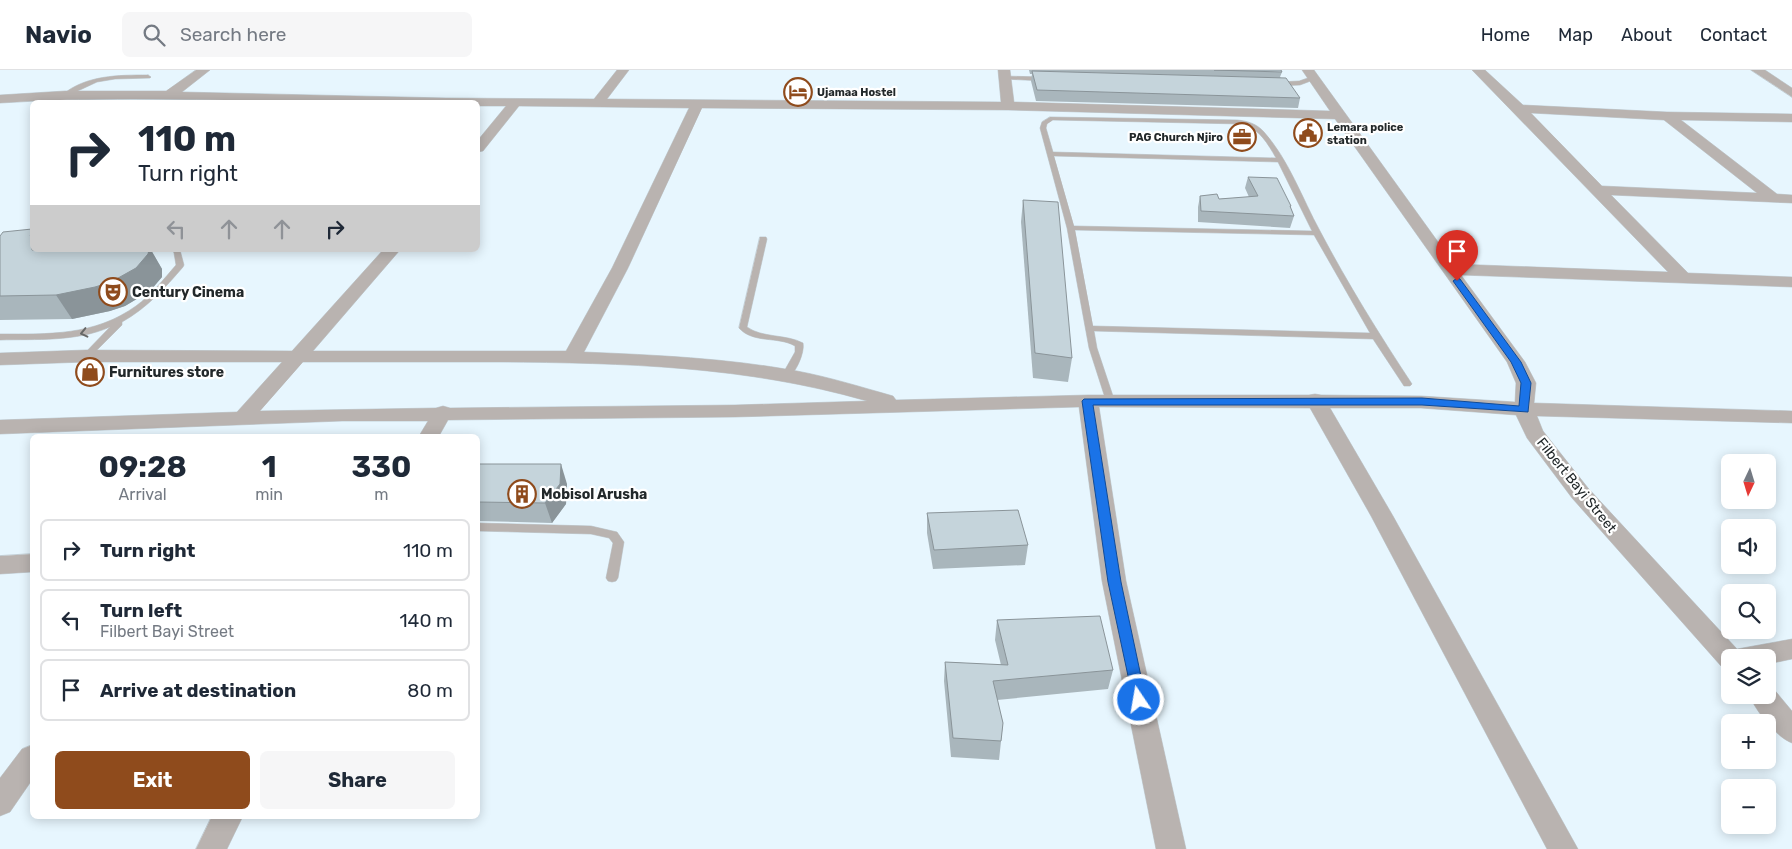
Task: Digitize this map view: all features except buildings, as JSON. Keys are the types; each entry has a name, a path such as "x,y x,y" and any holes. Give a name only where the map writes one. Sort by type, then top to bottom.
{"street":[{"path":"169,95 204,70"},
{"path":"598,103 623,70"},
{"path":"1478,70 1519,109 1682,276"},
{"path":"1757,70 1792,93"},
{"path":"1004,74 1008,106"},
{"name":"Filbert Bayi Street","path":"1311,74 1516,362 1526,383 1524,409 1534,432 1580,493 1722,649"},
{"path":"0,99 65,95 169,95 326,100"},
{"path":"480,102 1008,106 1339,115"},
{"path":"480,146 515,102"},
{"path":"572,356 620,268 697,104"},
{"path":"1519,109 1667,116 1792,118"},
{"path":"1667,116 1773,198"},
{"path":"1599,190 1792,199"},
{"path":"242,418 390,252"},
{"path":"1448,268 1682,276 1792,282"},
{"path":"0,358 86,356 572,356 683,362 787,375 910,406"},
{"path":"1315,400 1382,516 1563,849"},
{"path":"0,427 443,412 735,410 1099,401 1315,400 1422,402 1524,409 1792,417"},
{"path":"1099,401 1114,582 1172,849"},
{"path":"430,434 443,412"},
{"path":"0,565 30,563"},
{"path":"1776,651 1792,648"},
{"path":"1770,704 1792,731"},
{"path":"0,802 30,761"},
{"path":"211,849 226,819"}],"lane":[{"path":"1004,74 1052,79"},
{"path":"1274,84 1300,83 1311,74"},
{"path":"65,95 88,82 106,77 148,77"},
{"path":"1099,401 1093,348 1071,228 1043,128 1044,123 1052,118 1233,122 1247,123 1259,130 1279,160 1317,233 1375,336 1407,384"},
{"path":"1049,154 1279,160"},
{"path":"1071,228 1317,233"},
{"path":"764,239 743,328 754,334 792,339 800,344 800,352 787,375"},
{"path":"86,356 125,318 144,305 164,285 180,265 178,254"},
{"path":"0,337 53,337 78,334 97,330 125,318"},
{"path":"1089,328 1375,336"},
{"path":"480,527 591,530 613,535 618,542 618,553 612,578"}],"place":[{"name":"Ujamaa Hostel","path":"798,92"},
{"name":"Lemara police station","path":"1308,133"},
{"name":"PAG Church Njiro","path":"1242,137"},
{"name":"Century Cinema","path":"113,292"},
{"name":"Furnitures store","path":"90,372"},
{"name":"Mobisol Arusha","path":"522,494"}],"route":[{"path":"1139,700 1114,582 1088,401 1315,400 1422,402 1524,409 1526,383 1516,362 1457,281"}]}
